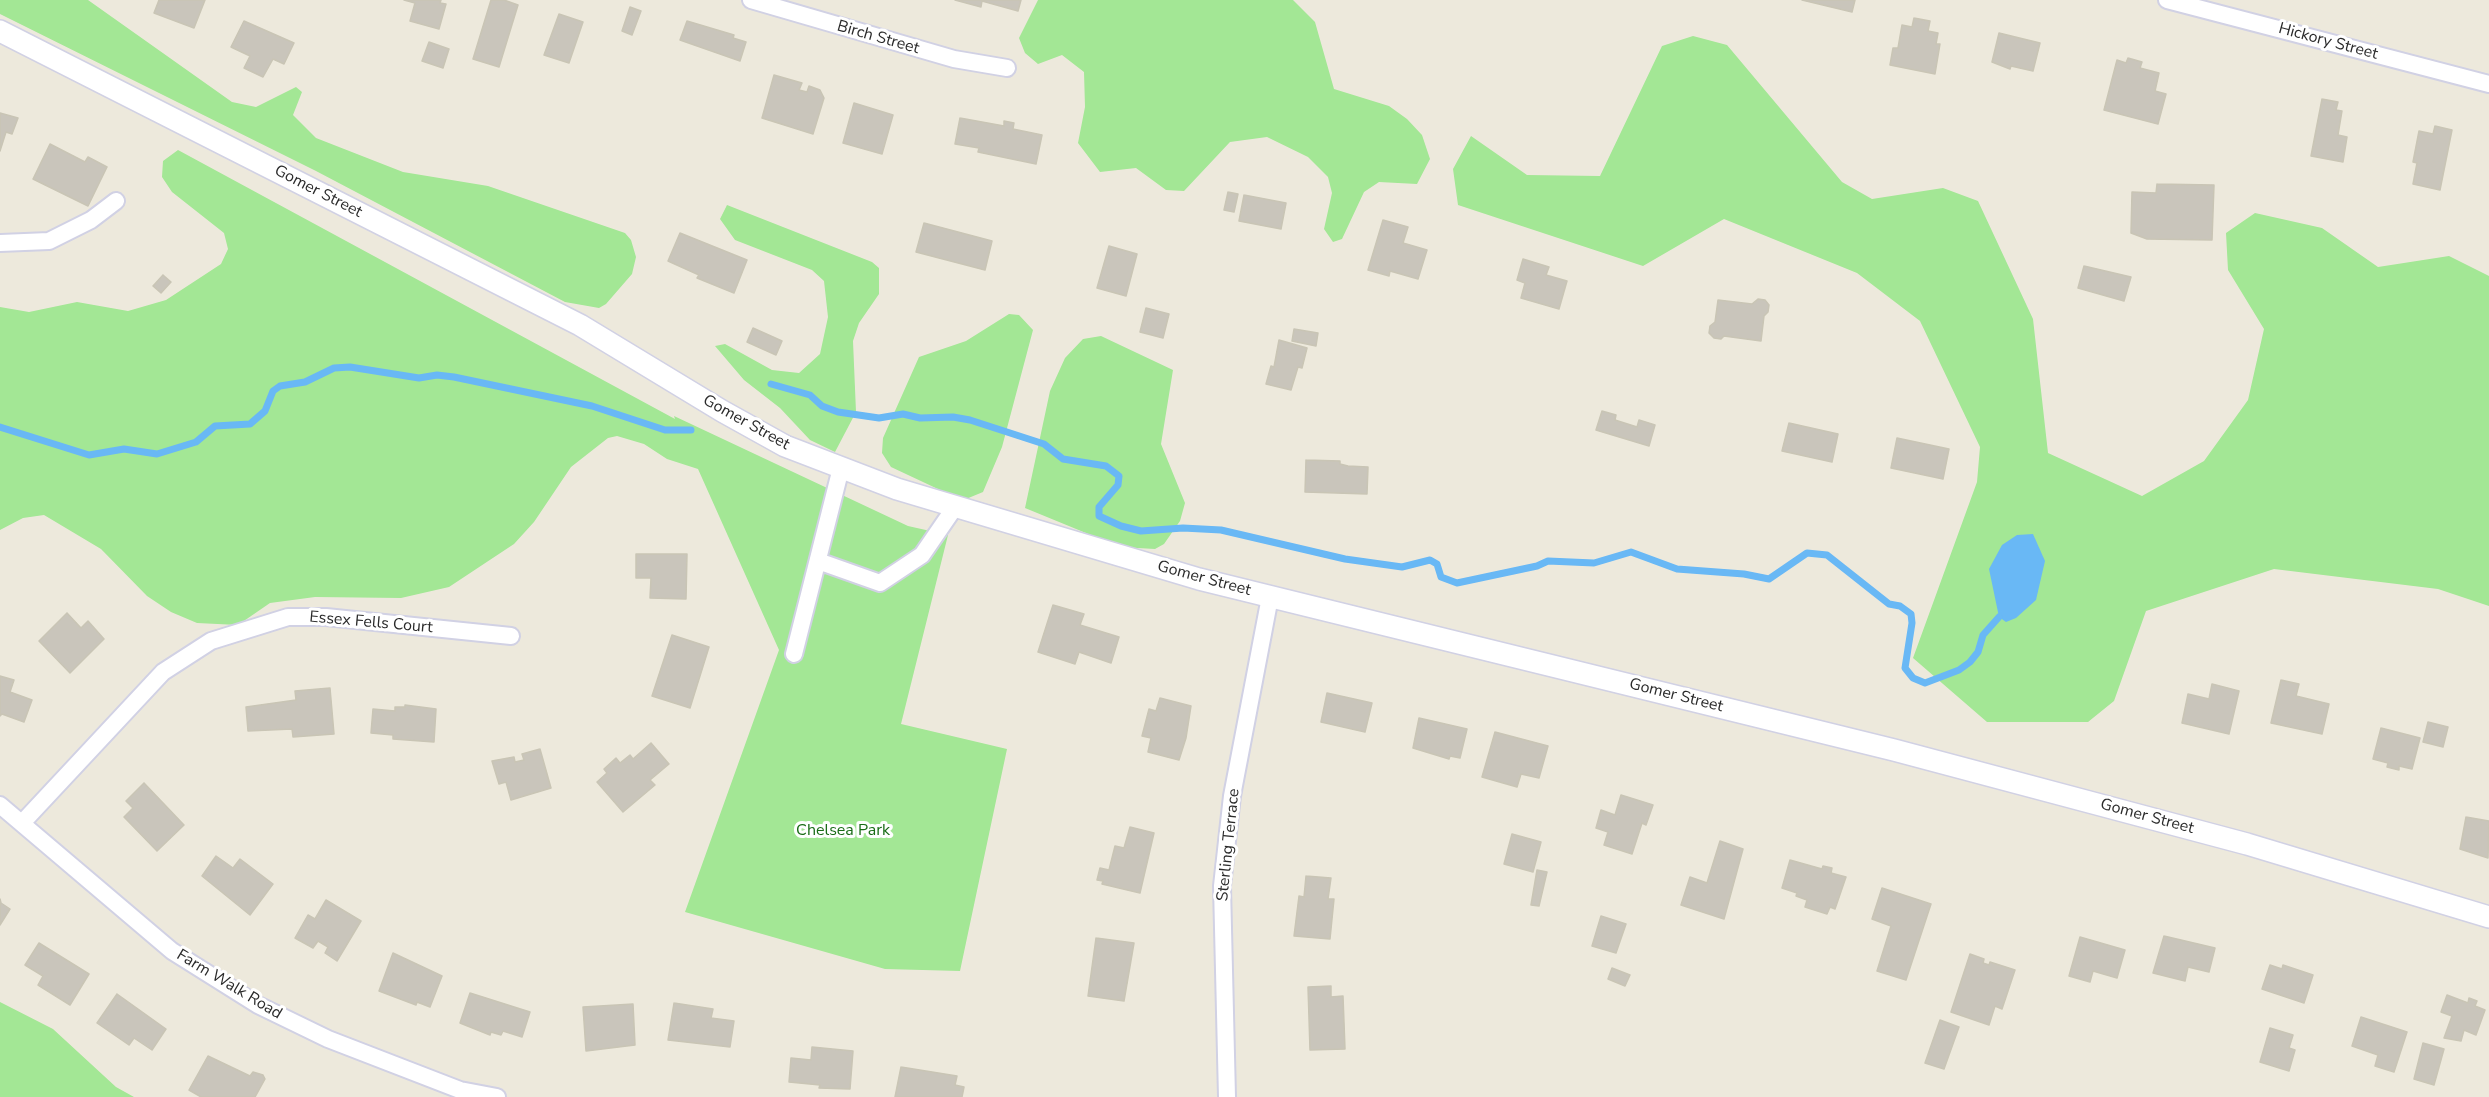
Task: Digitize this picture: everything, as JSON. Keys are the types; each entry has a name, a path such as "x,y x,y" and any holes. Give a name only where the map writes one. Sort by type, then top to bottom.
{"street":[{"name":"Birch Street","path":"751,0 943,56 1007,69"},
{"name":"Hickory Street","path":"2167,0 2489,84"},
{"name":"Gomer Street","path":"0,31 580,325 722,411 785,446 897,489 1199,579 1894,750 2247,844 2489,917"},
{"path":"0,243 49,241 90,219 116,201"},
{"path":"794,654 842,468"},
{"path":"818,561 880,583 922,555 955,507"},
{"name":"Sterling Terrace","path":"1227,1097 1222,886 1232,796 1270,597"},
{"name":"Essex Fells Court","path":"22,823 163,672 211,641 288,617 326,617 511,636"},
{"name":"Farm Walk Road","path":"0,805 172,951 258,1005 328,1039 460,1090 497,1097"}],"green space":[{"path":"0,0 88,0 232,102 256,107 296,87 302,92 293,115 316,138 403,172 488,186 625,233 631,240 636,257 632,274 606,304 599,308 565,302 316,171 0,14"},
{"path":"1038,0 1293,0 1315,22 1334,89 1389,106 1407,119 1422,135 1430,159 1417,184 1379,182 1364,192 1342,239 1333,242 1324,229 1332,193 1328,177 1308,157 1267,137 1230,142 1184,191 1166,190 1136,168 1100,172 1078,143 1085,107 1084,72 1062,55 1038,64 1025,53 1019,38"},
{"path":"1693,36 1727,45 1842,182 1872,199 1943,188 1978,201 2033,319 2048,453 2142,496 2204,461 2248,400 2264,329 2228,270 2226,233 2255,213 2322,228 2378,267 2449,256 2489,276 2489,606 2438,589 2274,569 2146,611 2114,701 2088,722 1987,722 1913,658 1977,482 1980,447 1920,321 1857,273 1724,219 1643,266 1458,205 1453,169 1471,136 1527,175 1600,176 1662,46"},
{"name":"Chelsea Park","path":"178,150 675,419 674,416 908,526 948,535 901,724 1007,749 960,971 885,969 685,912 779,650 698,469 667,459 644,444 617,436 608,438 571,467 534,522 514,544 449,587 401,598 315,597 270,603 238,625 197,623 171,612 147,596 101,549 44,515 23,518 0,530 0,307 29,312 77,302 128,311 166,300 221,264 228,249 224,233 172,192 162,177 163,161"},
{"path":"727,205 872,262 879,268 879,294 859,323 853,341 856,412 835,452 810,440 780,408 744,380 715,346 725,344 772,370 799,373 820,354 828,317 824,281 812,270 735,240 720,219"},
{"path":"1009,314 1019,315 1033,330 1002,447 983,492 966,499 955,497 891,467 882,453 883,438 919,357 966,341"},
{"path":"1101,336 1173,370 1161,444 1185,503 1180,521 1164,544 1155,549 1120,547 1025,508 1050,391 1065,358 1083,339"},
{"path":"0,1002 53,1029 116,1087 134,1097 0,1097"}],"water":[{"path":"2033,534 2045,561 2036,600 2016,618 2006,622 1999,617 1989,569 2002,545 2017,535"}],"building":[{"path":"159,0 205,0 194,28 154,13"},
{"path":"404,0 441,0 440,3 446,4 439,29 410,21 415,3"},
{"path":"491,0 504,0 518,5 499,67 473,59"},
{"path":"955,0 1021,0 1018,11 982,1 981,7"},
{"path":"1802,0 1855,0 1852,12"},
{"path":"630,7 641,11 632,35 622,31"},
{"path":"559,14 583,22 569,63 544,55"},
{"path":"1914,18 1930,21 1928,31 1938,33 1936,44 1940,44 1935,74 1890,65 1893,48 1898,48 1902,25 1912,27"},
{"path":"244,21 294,43 284,64 273,59 263,77 244,68 250,56 231,47"},
{"path":"687,21 734,35 733,38 746,42 740,61 680,40"},
{"path":"1999,33 2040,43 2033,71 2011,66 2010,69 1992,62"},
{"path":"429,42 449,49 443,68 422,61"},
{"path":"2128,58 2142,62 2140,68 2159,73 2155,91 2166,94 2158,124 2104,110 2117,60 2126,63"},
{"path":"774,75 802,83 799,90 807,92 809,86 820,90 824,98 813,134 762,118"},
{"path":"2322,99 2338,102 2336,110 2342,111 2338,135 2347,137 2343,162 2311,156"},
{"path":"854,103 893,115 882,154 843,143"},
{"path":"0,113 18,118 12,134 6,132 0,151"},
{"path":"960,118 1004,126 1004,121 1014,123 1013,129 1042,135 1036,164 978,152 979,148 955,144"},
{"path":"2435,126 2452,130 2440,190 2413,184 2417,163 2413,162 2419,131 2433,134"},
{"path":"50,144 85,162 88,157 107,167 88,206 33,179"},
{"path":"2157,184 2214,185 2212,240 2147,239 2131,233 2132,192 2156,193"},
{"path":"1228,192 1238,194 1234,212 1224,210"},
{"path":"1244,195 1286,203 1281,229 1239,221"},
{"path":"1383,220 1408,227 1403,243 1427,250 1418,279 1390,271 1389,276 1368,270"},
{"path":"924,223 992,241 985,270 916,252"},
{"path":"680,233 747,260 734,293 697,278 699,275 668,261"},
{"path":"1109,246 1137,254 1126,296 1097,288"},
{"path":"1523,259 1549,267 1546,275 1567,281 1559,309 1521,298 1525,283 1517,280"},
{"path":"2084,266 2131,277 2124,301 2078,288"},
{"path":"163,275 171,282 161,293 153,286"},
{"path":"1758,299 1765,300 1769,305 1768,312 1764,316 1761,341 1724,336 1721,339 1714,338 1709,333 1710,326 1715,322 1718,300 1752,304"},
{"path":"1146,308 1169,314 1163,338 1140,332"},
{"path":"753,328 782,341 776,355 747,342"},
{"path":"1294,329 1318,333 1316,346 1292,341"},
{"path":"1279,340 1307,348 1302,368 1298,367 1291,390 1266,384 1271,366 1274,367"},
{"path":"1602,411 1616,415 1615,420 1637,427 1639,420 1655,425 1649,446 1596,430"},
{"path":"1789,423 1838,434 1832,462 1782,451"},
{"path":"1897,438 1949,449 1943,479 1891,468"},
{"path":"1306,460 1340,461 1340,464 1348,466 1368,467 1367,494 1305,492"},
{"path":"636,554 687,554 686,599 650,598 651,578 636,578"},
{"path":"1053,605 1084,614 1080,625 1119,637 1111,663 1079,652 1075,664 1038,652"},
{"path":"67,613 81,628 88,621 104,639 70,673 39,641"},
{"path":"672,635 709,647 690,708 652,696"},
{"path":"0,676 14,680 10,692 32,700 24,722 2,714 0,716"},
{"path":"2281,680 2299,684 2296,696 2329,704 2322,734 2271,723"},
{"path":"2212,684 2239,691 2229,734 2182,723 2188,694 2209,699"},
{"path":"330,688 334,734 293,737 292,729 248,731 246,707 296,700 295,691"},
{"path":"1327,693 1372,703 1365,732 1321,722"},
{"path":"1160,698 1191,706 1186,738 1179,760 1148,752 1151,738 1142,736 1149,709 1156,711"},
{"path":"405,705 436,709 434,742 393,739 393,735 371,733 373,709 395,711 395,707 405,707"},
{"path":"1419,718 1467,729 1460,758 1450,756 1449,759 1413,748"},
{"path":"2428,722 2448,727 2443,747 2423,742"},
{"path":"2381,728 2420,738 2412,769 2399,766 2399,770 2387,767 2388,763 2373,759"},
{"path":"1495,732 1548,746 1539,778 1521,774 1517,787 1482,777"},
{"path":"651,743 669,764 650,780 655,785 623,812 597,782 607,773 604,769 616,758 620,763 630,755 633,759"},
{"path":"540,749 551,788 511,800 506,782 499,784 492,761 514,757 515,762 524,760 522,754"},
{"path":"144,783 184,825 157,851 124,817 133,808 126,801"},
{"path":"1621,795 1653,805 1646,825 1642,823 1632,854 1604,845 1608,832 1596,828 1601,810 1615,815"},
{"path":"2466,817 2489,821 2488,858 2460,849"},
{"path":"1130,827 1154,833 1140,893 1102,884 1103,881 1097,880 1100,868 1109,870 1115,846 1124,848"},
{"path":"1512,834 1541,842 1533,872 1504,864"},
{"path":"1720,841 1743,849 1724,919 1681,905 1690,877 1707,883"},
{"path":"216,856 233,868 240,859 273,884 250,915 202,876"},
{"path":"1790,860 1822,869 1823,866 1832,868 1831,873 1846,877 1835,909 1830,907 1827,914 1805,907 1807,900 1796,896 1797,893 1782,888"},
{"path":"1537,870 1547,872 1539,906 1531,905"},
{"path":"1306,876 1331,878 1328,899 1334,899 1330,939 1294,936 1299,896 1304,897"},
{"path":"1882,888 1931,904 1906,980 1877,971 1891,926 1872,919"},
{"path":"0,899 1,903 10,909 0,925"},
{"path":"326,900 361,921 337,961 325,953 328,947 318,941 313,948 295,938 308,915 315,919"},
{"path":"1601,916 1626,924 1616,953 1592,946"},
{"path":"2164,936 2215,948 2209,972 2188,967 2185,981 2153,973"},
{"path":"2080,937 2125,950 2117,978 2093,971 2090,982 2069,976"},
{"path":"1096,938 1134,943 1124,1001 1088,996"},
{"path":"39,943 89,974 70,1005 38,985 43,976 25,965"},
{"path":"393,953 442,976 430,1007 417,1002 416,1005 379,991"},
{"path":"1970,954 1984,959 1983,963 1989,965 1990,962 2015,970 2002,1009 1995,1006 1989,1025 1951,1012"},
{"path":"2270,965 2282,969 2283,965 2313,975 2304,1003 2262,989"},
{"path":"1612,968 1630,975 1625,986 1608,979"},
{"path":"1331,986 1331,997 1343,996 1345,1049 1310,1050 1308,987"},
{"path":"470,993 530,1012 522,1037 503,1031 501,1035 491,1032 490,1035 460,1023"},
{"path":"117,994 166,1029 152,1050 134,1038 129,1045 97,1023"},
{"path":"2447,995 2468,1003 2469,998 2477,1001 2475,1006 2485,1010 2476,1035 2464,1030 2461,1041 2444,1038 2452,1016 2441,1012"},
{"path":"674,1003 713,1009 711,1018 734,1021 730,1047 668,1040"},
{"path":"633,1004 635,1045 586,1051 583,1007"},
{"path":"2361,1017 2407,1032 2394,1072 2375,1066 2378,1055 2352,1046"},
{"path":"1940,1020 1959,1027 1944,1069 1925,1063"},
{"path":"2270,1028 2293,1035 2289,1048 2295,1050 2289,1071 2260,1062"},
{"path":"2423,1043 2444,1049 2434,1085 2414,1079"},
{"path":"812,1047 853,1051 850,1089 819,1088 820,1085 789,1082 791,1058 811,1060"},
{"path":"208,1056 250,1076 253,1072 263,1075 265,1079 255,1097 201,1097 189,1090"},
{"path":"901,1067 957,1076 955,1085 964,1087 962,1097 895,1097"}],"waterway":[{"path":"0,427 89,455 124,449 157,454 196,442 215,426 250,424 265,411 273,391 280,386 305,382 334,368 350,367 419,378 437,375 454,377 592,406 665,430 691,430"},
{"path":"771,384 810,395 822,406 838,412 879,418 903,414 920,418 953,417 970,420 1044,444 1063,459 1106,466 1119,476 1118,485 1099,507 1099,516 1121,526 1141,531 1183,528 1221,530 1345,559 1402,567 1430,560 1437,564 1441,577 1457,583 1537,566 1548,561 1594,563 1631,552 1677,569 1744,574 1769,579 1807,553 1827,555 1889,604 1900,606 1911,614 1912,623 1905,668 1913,678 1925,683 1959,670 1970,662 1978,652 1983,635 1999,617"}]}
